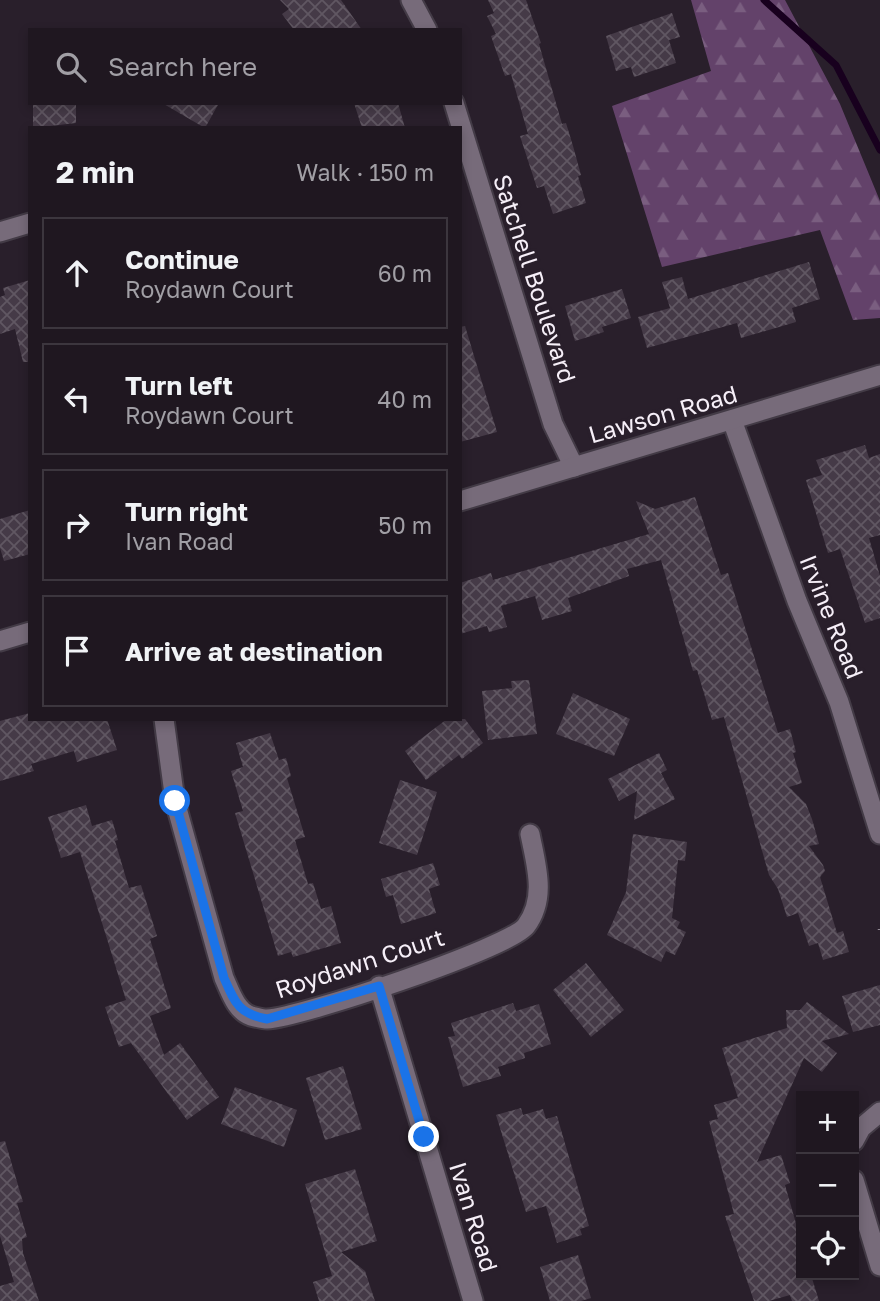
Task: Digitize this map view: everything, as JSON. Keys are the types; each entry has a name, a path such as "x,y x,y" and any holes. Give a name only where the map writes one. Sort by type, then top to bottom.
{"street":[{"path":"411,0 425,28"},
{"name":"Satchell Boulevard","path":"455,105 461,126"},
{"name":"Satchell Boulevard","path":"462,129 554,424 574,467"},
{"path":"0,232 28,224"},
{"name":"Lawson Road","path":"462,500 880,375"},
{"name":"Irvine Road","path":"732,420 792,590 839,702 880,834"},
{"path":"0,641 28,633"},
{"name":"Roydawn Court","path":"164,721 175,801 224,978 235,1003 249,1016 267,1019 379,986 501,943 525,928 537,906 540,881 530,834"},
{"name":"Ivan Road","path":"379,986 473,1301"},
{"path":"859,1132 880,1112"},
{"path":"859,1197 880,1266"}],"green space":[{"path":"691,0 785,0 840,104 880,201 880,318 853,320 820,230 662,267 612,106 711,71"}],"building":[{"path":"280,0 341,0 361,28 292,28 282,14 289,9"},
{"path":"488,0 526,0 541,43 539,44 562,124 566,123 573,146 586,203 553,214 544,186 537,188 520,136 528,134 511,74 505,76 491,36 496,34 487,16 494,13"},
{"path":"672,13 680,37 669,40 676,63 634,77 631,67 616,71 606,36"},
{"path":"33,105 76,105 76,123 33,126"},
{"path":"165,105 218,105 206,126"},
{"path":"355,105 399,105 404,126 361,126"},
{"path":"809,262 820,299 792,308 796,322 741,338 737,323 647,348 638,317 670,308 662,282 682,277 688,299"},
{"path":"28,281 28,362 23,362 15,329 0,334 0,297 5,295 3,288"},
{"path":"622,289 631,318 602,327 604,332 575,341 565,306"},
{"path":"465,326 497,432 462,441 462,327"},
{"path":"865,445 869,458 880,454 880,535 869,538 880,576 880,618 865,623 840,549 828,553 806,480 822,475 816,460"},
{"path":"695,497 721,575 728,573 778,733 790,729 796,752 793,753 802,783 789,787 806,804 812,819 819,844 809,846 823,865 825,871 820,877 837,933 843,931 849,952 823,960 818,943 809,946 798,913 787,917 778,889 769,875 724,717 712,720 697,670 693,671 661,560 627,569 629,576 568,598 572,611 542,620 535,596 501,606 507,627 489,632 487,626 462,633 462,582 491,573 493,580 649,534 636,501 655,509"},
{"path":"28,511 28,555 4,561 0,548 0,519"},
{"path":"529,680 537,734 488,740 482,691 512,688 511,681"},
{"path":"573,693 630,719 614,756 556,734"},
{"path":"28,714 28,721 108,721 117,750 77,762 74,751 31,764 34,771 0,781 0,721"},
{"path":"462,719 465,719 483,743 462,759 459,755 426,780 405,751 444,721"},
{"path":"270,733 279,760 286,758 291,776 287,778 305,837 295,840 308,884 313,883 321,909 331,906 341,943 293,957 291,952 278,956 235,813 243,811 231,771 243,767 236,743"},
{"path":"659,753 667,770 661,773 675,799 634,820 637,791 619,801 608,779"},
{"path":"400,780 437,792 417,855 379,843"},
{"path":"86,805 92,826 112,820 118,840 115,841 129,888 141,885 157,936 150,939 171,1008 150,1016 164,1055 180,1043 219,1097 187,1120 131,1043 119,1047 105,1007 126,1000 80,852 61,858 48,817"},
{"path":"633,834 687,842 685,861 678,860 672,918 680,922 677,928 686,932 675,955 666,951 661,962 607,935 626,892"},
{"path":"433,863 440,885 429,889 436,913 401,924 393,895 386,897 381,879"},
{"path":"586,963 624,1010 591,1037 553,990"},
{"path":"880,985 880,1025 853,1032 842,996"},
{"path":"807,1002 849,1034 822,1041 837,1053 822,1072 804,1058 757,1162 781,1155 790,1183 785,1185 796,1224 796,1280 813,1280 819,1301 792,1301 790,1295 769,1301 754,1301 725,1216 734,1214 709,1121 718,1119 714,1105 738,1098 722,1048 787,1028 786,1010 800,1010"},
{"path":"513,1003 516,1011 539,1004 551,1044 524,1053 525,1058 498,1067 501,1076 463,1087 448,1037 455,1036 451,1023"},
{"path":"343,1066 362,1129 325,1140 306,1078"},
{"path":"235,1087 297,1110 284,1147 221,1124"},
{"path":"521,1108 523,1115 543,1109 546,1119 557,1116 589,1226 580,1229 582,1235 557,1243 546,1206 526,1212 496,1115"},
{"path":"5,1141 23,1202 17,1203 27,1237 22,1239 23,1253 39,1301 0,1301 0,1286 14,1282 0,1236 0,1142"},
{"path":"355,1169 377,1241 341,1252 365,1271 375,1301 319,1301 313,1282 332,1276 305,1184"},
{"path":"578,1255 591,1298 581,1301 550,1301 540,1267"}],"waterway":[{"path":"764,0 836,65 880,150"}],"route":[{"path":"175,801 224,978 235,1003 249,1016 267,1019 379,986 424,1137"}]}
